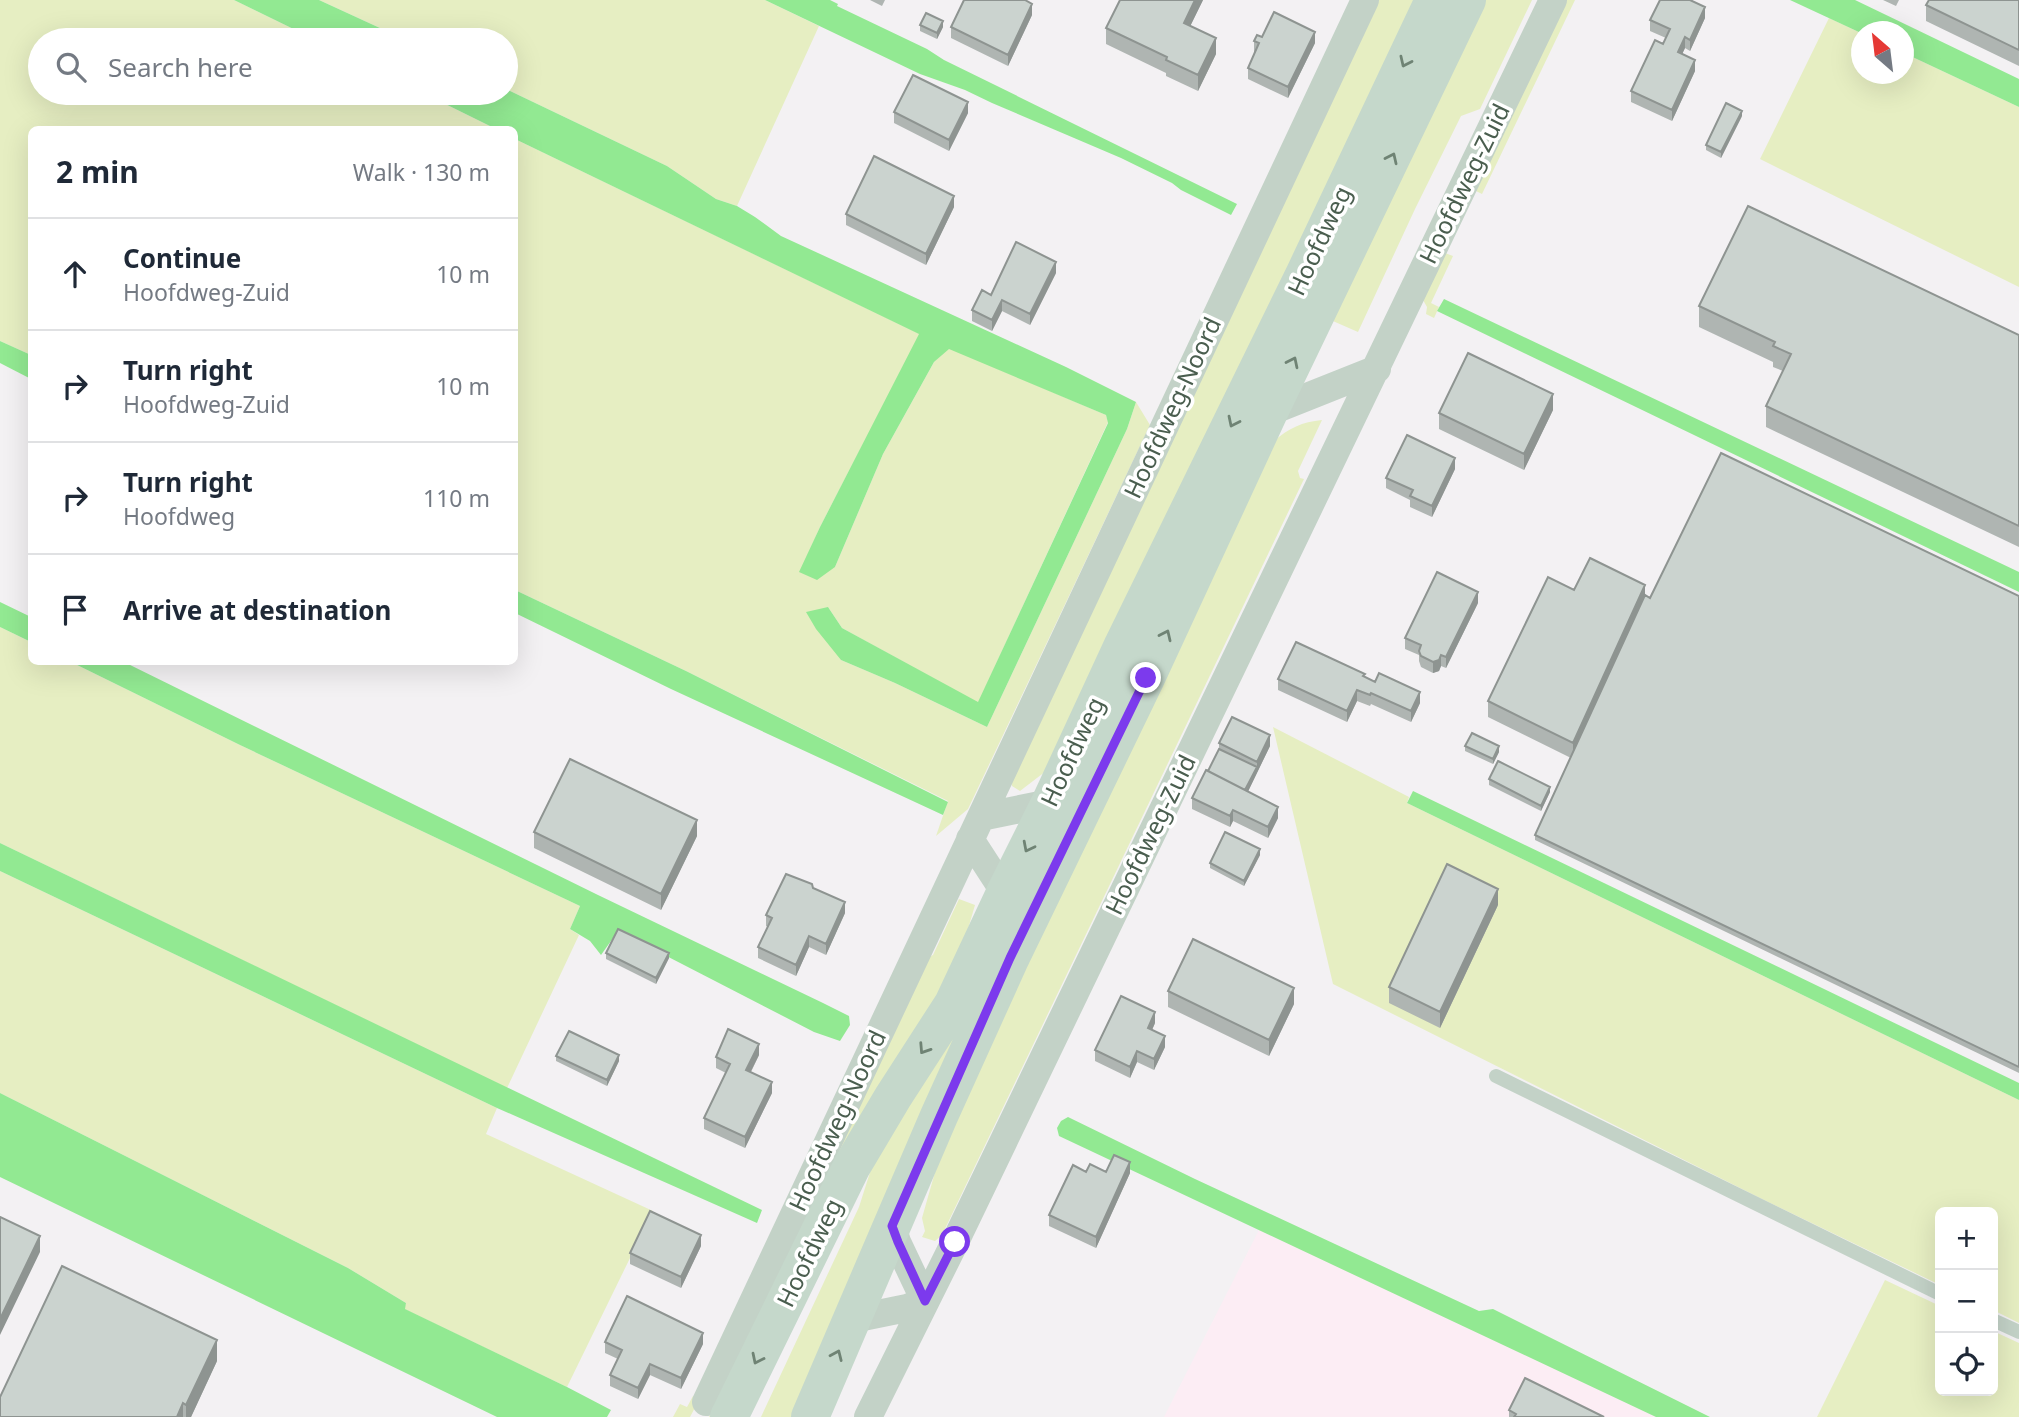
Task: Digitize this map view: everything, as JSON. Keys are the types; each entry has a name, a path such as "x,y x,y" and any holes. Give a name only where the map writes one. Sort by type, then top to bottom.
{"main road":[{"name":"Hoofdweg","path":"730,1408 852,1166 953,1004 1434,0"},
{"name":"Hoofdweg","path":"810,1417 1010,958 1146,678 1269,412 1467,0"}],"street":[{"name":"Hoofdweg-Noord","path":"730,1408 976,828 1364,0"},
{"name":"Hoofdweg-Zuid","path":"868,1417 1377,369 1553,0"},
{"path":"1269,412 1377,369"},
{"path":"1005,893 976,828 1050,803"},
{"path":"853,1319 907,1308 925,1301 892,1226"}],"lane":[{"path":"1496,1076 1935,1292"},
{"path":"1998,1322 2019,1332"}],"shaded area":[{"path":"0,0 234,0 291,28 28,28 28,105 447,105 490,126 28,126 28,354 0,341"},
{"path":"234,0 319,0 380,28 291,28"},
{"path":"319,0 765,0 819,26 737,206 716,199 667,166 518,95 518,28 380,28"},
{"path":"765,0 830,0 944,60 1237,204 1231,215 1121,158 965,90 920,74"},
{"path":"1379,0 1421,0 1050,768 1020,791 1012,786 1012,777"},
{"path":"1443,0 800,1417 761,1417 859,1207 879,1144"},
{"path":"1478,0 1532,0 1480,109 1461,116 1358,332 1326,318"},
{"path":"1565,0 1575,0 1482,194 1476,191"},
{"path":"1790,0 1855,0 1899,21 1851,21 1851,28"},
{"path":"1829,18 1851,28 1851,84 1914,84 1914,58 2019,107 2019,287 1760,159"},
{"path":"1914,28 2019,79 2019,107 1914,58"},
{"path":"518,95 667,166 716,199 737,206 755,217 781,236 1136,402 1127,429 987,727 841,660 806,612 828,607 842,628 978,702 1108,423 1106,415 949,349 934,362 883,454 835,567 817,580 799,572 919,334 518,140 518,126 490,126 447,105 518,105"},
{"path":"518,140 920,334 820,527 800,572 835,567 883,454 934,362 949,348 1106,415 1108,422 978,703 842,628 828,607 841,660 987,727 1127,429 1136,402 1150,425 968,809 936,836 948,801 518,591"},
{"path":"1445,253 1453,256 1431,303 1439,307 1434,318 1426,314 1427,307 1423,300"},
{"path":"1444,299 2019,572 2019,592 1437,311"},
{"path":"0,341 28,354 28,377 0,363"},
{"path":"1322,420 1298,471 1300,478 1304,479 942,1235 935,1241 922,1237 925,1231 922,1218 943,1144 1274,441 1296,426"},
{"path":"518,591 686,671 948,802 943,815 671,689 518,614"},
{"path":"0,602 28,616 28,641 0,627"},
{"path":"0,627 28,641 28,665 77,665 580,906 570,929 579,935 507,1088 0,843"},
{"path":"77,665 130,665 849,1016 850,1025 840,1041 814,1032 618,931 601,955 590,941 570,929 580,906"},
{"path":"1273,727 1409,797 1407,803 2019,1100 2019,1323 1998,1312 1998,1207 1935,1207 1935,1283 1333,984"},
{"path":"1413,791 2019,1083 2019,1100 1407,803"},
{"path":"0,843 762,1210 757,1223 497,1108 0,871"},
{"path":"0,871 497,1108 486,1134 653,1211 567,1387 404,1309 406,1303 348,1268 0,1093"},
{"path":"959,899 975,905 954,977 720,1417 709,1417 902,1009 929,957 933,955"},
{"path":"0,1093 348,1268 406,1303 405,1309 611,1410 607,1417 497,1417 0,1177"},
{"path":"1068,1117 1479,1311 1493,1309 1710,1417 1656,1417 1059,1136 1057,1128 1061,1121"},
{"path":"1263,1222 1677,1417 1164,1417"},
{"path":"1885,1280 1935,1304 1935,1396 1998,1396 1998,1333 2019,1343 2019,1417 1817,1417"},
{"path":"693,1396 699,1400 690,1417 673,1417 680,1404 687,1407"}],"building":[{"path":"964,0 1025,0 1032,4 1008,55 951,27"},
{"path":"1120,0 1195,0 1184,23 1216,38 1198,75 1106,28"},
{"path":"1660,0 1690,0 1705,7 1690,40 1685,37 1678,52 1695,60 1672,110 1631,91 1655,40 1663,44 1670,29 1650,20"},
{"path":"1929,0 2019,0 2019,50 1926,5"},
{"path":"1274,12 1315,32 1288,87 1248,68 1259,43 1254,41 1257,35 1262,37"},
{"path":"926,13 943,21 937,33 920,25"},
{"path":"913,75 968,102 949,140 894,112"},
{"path":"1726,103 1742,111 1721,152 1706,145"},
{"path":"874,156 954,196 926,254 846,214"},
{"path":"1748,206 2019,335 2019,526 1766,406 1791,354 1773,346 1775,342 1699,306"},
{"path":"1016,242 1056,262 1030,314 1002,300 992,320 972,310 982,290 991,295"},
{"path":"1468,353 1553,394 1524,454 1439,413"},
{"path":"1407,435 1455,458 1432,506 1410,496 1413,490 1386,478"},
{"path":"1721,453 2019,596 2019,1067 1535,835 1645,595 1650,598"},
{"path":"1590,558 1645,585 1573,743 1488,701 1548,577 1574,590"},
{"path":"1437,572 1478,592 1446,657 1441,655 1439,660 1433,662 1421,656 1421,645 1405,638"},
{"path":"1296,642 1365,674 1363,676 1375,682 1379,673 1420,692 1411,711 1371,693 1370,695 1357,690 1347,711 1278,679"},
{"path":"1232,717 1270,735 1257,762 1219,743"},
{"path":"1472,733 1499,746 1493,759 1465,746"},
{"path":"1219,749 1257,767 1245,790 1208,771"},
{"path":"570,759 697,820 661,894 534,832"},
{"path":"1498,761 1550,787 1541,806 1489,779"},
{"path":"1206,770 1278,807 1268,827 1233,810 1230,816 1192,798"},
{"path":"1225,832 1260,849 1244,881 1210,863"},
{"path":"1447,864 1498,889 1440,1012 1389,987"},
{"path":"786,874 812,884 813,888 845,902 826,944 809,936 796,965 758,947 772,918 766,915"},
{"path":"618,929 669,953 656,978 606,953"},
{"path":"1193,939 1294,988 1269,1040 1168,991"},
{"path":"1121,996 1155,1012 1148,1028 1165,1036 1154,1059 1137,1051 1130,1067 1095,1050"},
{"path":"728,1029 759,1044 746,1070 772,1082 745,1137 704,1118 730,1064 716,1057"},
{"path":"569,1031 619,1055 607,1080 556,1056"},
{"path":"1114,1155 1130,1162 1096,1237 1049,1215 1073,1165 1086,1172 1090,1164 1106,1172"},
{"path":"650,1211 701,1235 681,1277 630,1253"},
{"path":"0,1217 40,1236 0,1319"},
{"path":"62,1266 217,1340 186,1405 183,1403 177,1417 0,1417 0,1397"},
{"path":"627,1296 703,1333 681,1378 650,1364 638,1388 610,1375 622,1350 605,1342"},
{"path":"1525,1378 1604,1417 1514,1417 1516,1414 1509,1410"}],"route":[{"path":"955,1242 925,1301 892,1226 1010,958 1146,678"}]}
